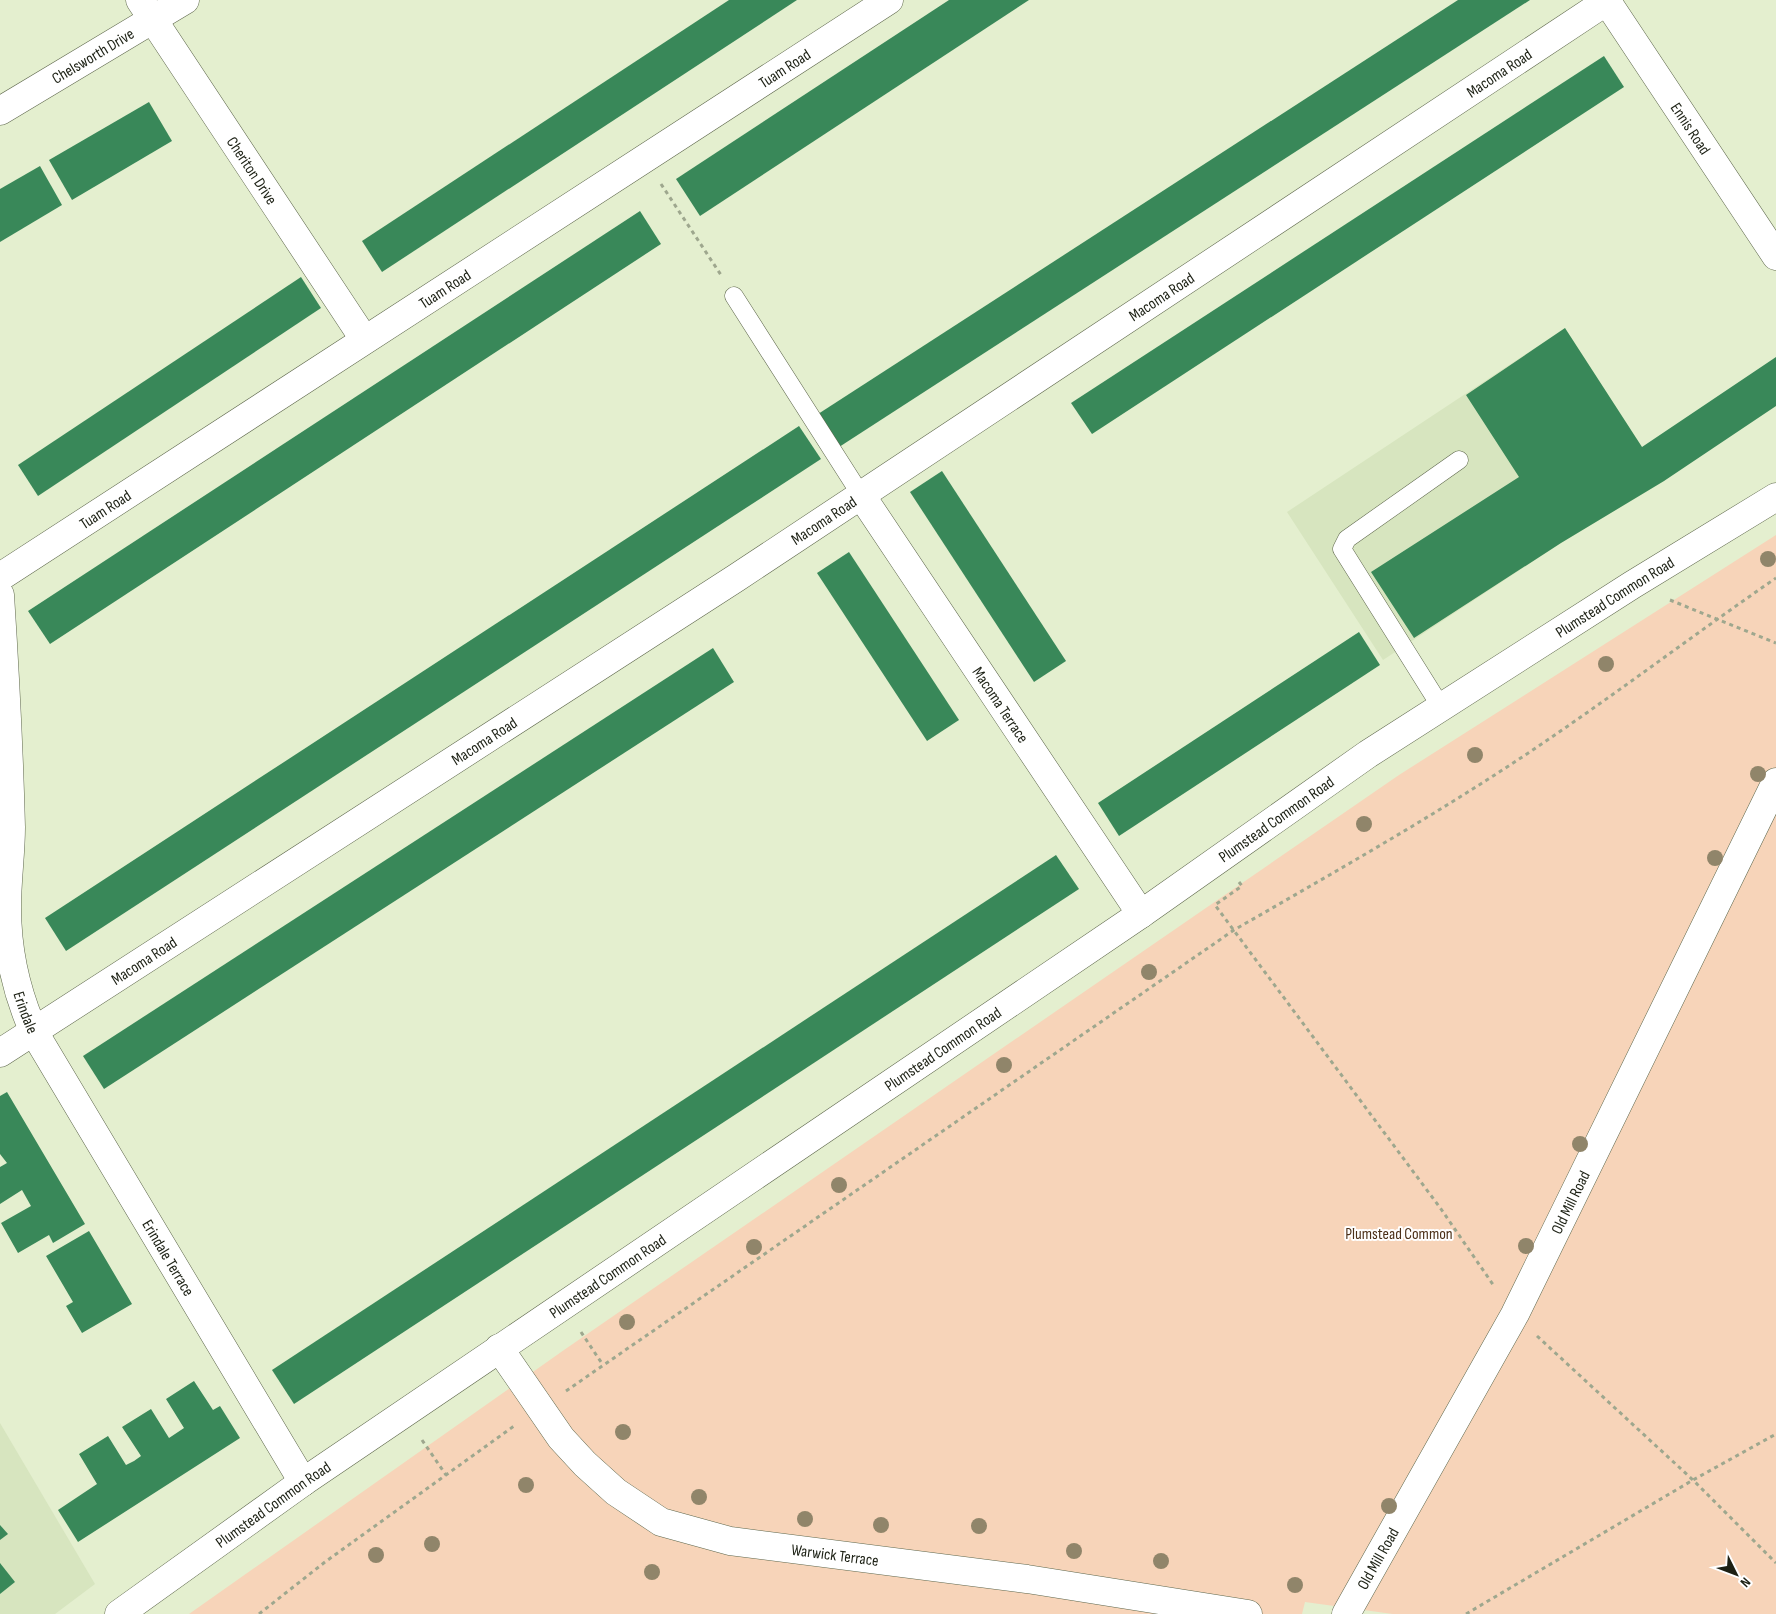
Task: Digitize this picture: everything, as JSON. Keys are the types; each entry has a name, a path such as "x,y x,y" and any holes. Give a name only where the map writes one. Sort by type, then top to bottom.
{"street":[{"name":"Chelsworth Drive","path":"0,111 147,10 185,0"},
{"name":"Tuam Road","path":"0,578 364,339 889,0"},
{"name":"Ennis Road","path":"1607,1 1776,256"},
{"name":"Macoma Road","path":"34,1032 861,495 1607,1"},
{"name":"Cheriton Drive","path":"147,10 364,339"},
{"name":"Macoma Terrace","path":"861,495 915,579 1141,914"},
{"name":"Plumstead Common Road","path":"119,1614 303,1482 1141,914 1368,754 1632,585 1776,497"},
{"name":"Erindale","path":"0,595 8,706 5,773 11,830 7,908 12,970 22,1005 34,1032 0,1052"},
{"name":"Old Mill Road","path":"1346,1614 1515,1314 1776,782"},
{"name":"Erindale Terrace","path":"34,1032 303,1482"},
{"name":"Warwick Terrace","path":"499,1348 561,1438 584,1464 616,1492 661,1522 730,1541 1027,1579 1248,1614"}],"lane":[{"path":"734,296 861,495"},
{"path":"1441,707 1342,549 1347,539 1459,460"}],"path":[{"path":"644,159 734,296"},
{"path":"566,1391 1234,930 1342,868 1506,768 1610,697 1776,578"},
{"path":"1632,585 1718,618 1776,643"},
{"path":"1238,881 1242,886 1215,905 1441,1209 1515,1314 1693,1480 1776,1563"},
{"path":"576,1326 603,1365"},
{"path":"259,1614 325,1562 515,1425"},
{"path":"417,1433 446,1475"},
{"path":"1466,1614 1693,1480 1776,1434"}],"shaded area":[{"path":"1565,328 1664,481 1561,543 1383,660 1287,512"},
{"path":"0,1423 95,1584 55,1614 0,1614"}],"green space":[{"name":"Plumstead Common","path":"1776,535 1776,1614 1393,1614 1305,1602 1302,1614 189,1614 564,1350 1399,775"}],"building":[{"path":"729,0 797,0 382,272 362,241"},
{"path":"949,0 1029,0 700,216 676,179"},
{"path":"1458,0 1530,0 836,449 815,416"},
{"path":"1604,56 1624,87 1092,434 1071,403"},
{"path":"149,102 172,141 72,200 49,160"},
{"path":"40,166 62,205 0,242 0,189"},
{"path":"640,211 661,244 50,644 28,611"},
{"path":"301,277 321,308 38,496 18,465"},
{"path":"1565,328 1642,447 1776,357 1776,406 1664,481 1561,543 1414,638 1371,572 1519,477 1466,395"},
{"path":"799,426 821,459 66,951 45,918"},
{"path":"942,471 1066,661 1034,682 910,492"},
{"path":"849,552 959,720 927,741 817,573"},
{"path":"1359,632 1380,665 1119,836 1098,803"},
{"path":"713,648 734,682 104,1089 83,1056"},
{"path":"1056,855 1079,889 294,1404 272,1370"},
{"path":"7,1092 85,1224 53,1243 49,1235 18,1253 1,1223 31,1206 22,1190 0,1204 0,1167 7,1163 0,1154 0,1096"},
{"path":"89,1231 132,1304 82,1333 66,1306 73,1302 46,1256"},
{"path":"194,1381 213,1410 220,1406 240,1438 78,1542 58,1510 97,1484 79,1454 108,1436 126,1465 134,1461 141,1456 122,1427 151,1409 169,1438 184,1428 166,1399"},
{"path":"0,1525 8,1534 0,1540"},
{"path":"0,1563 15,1582 0,1594"}]}
